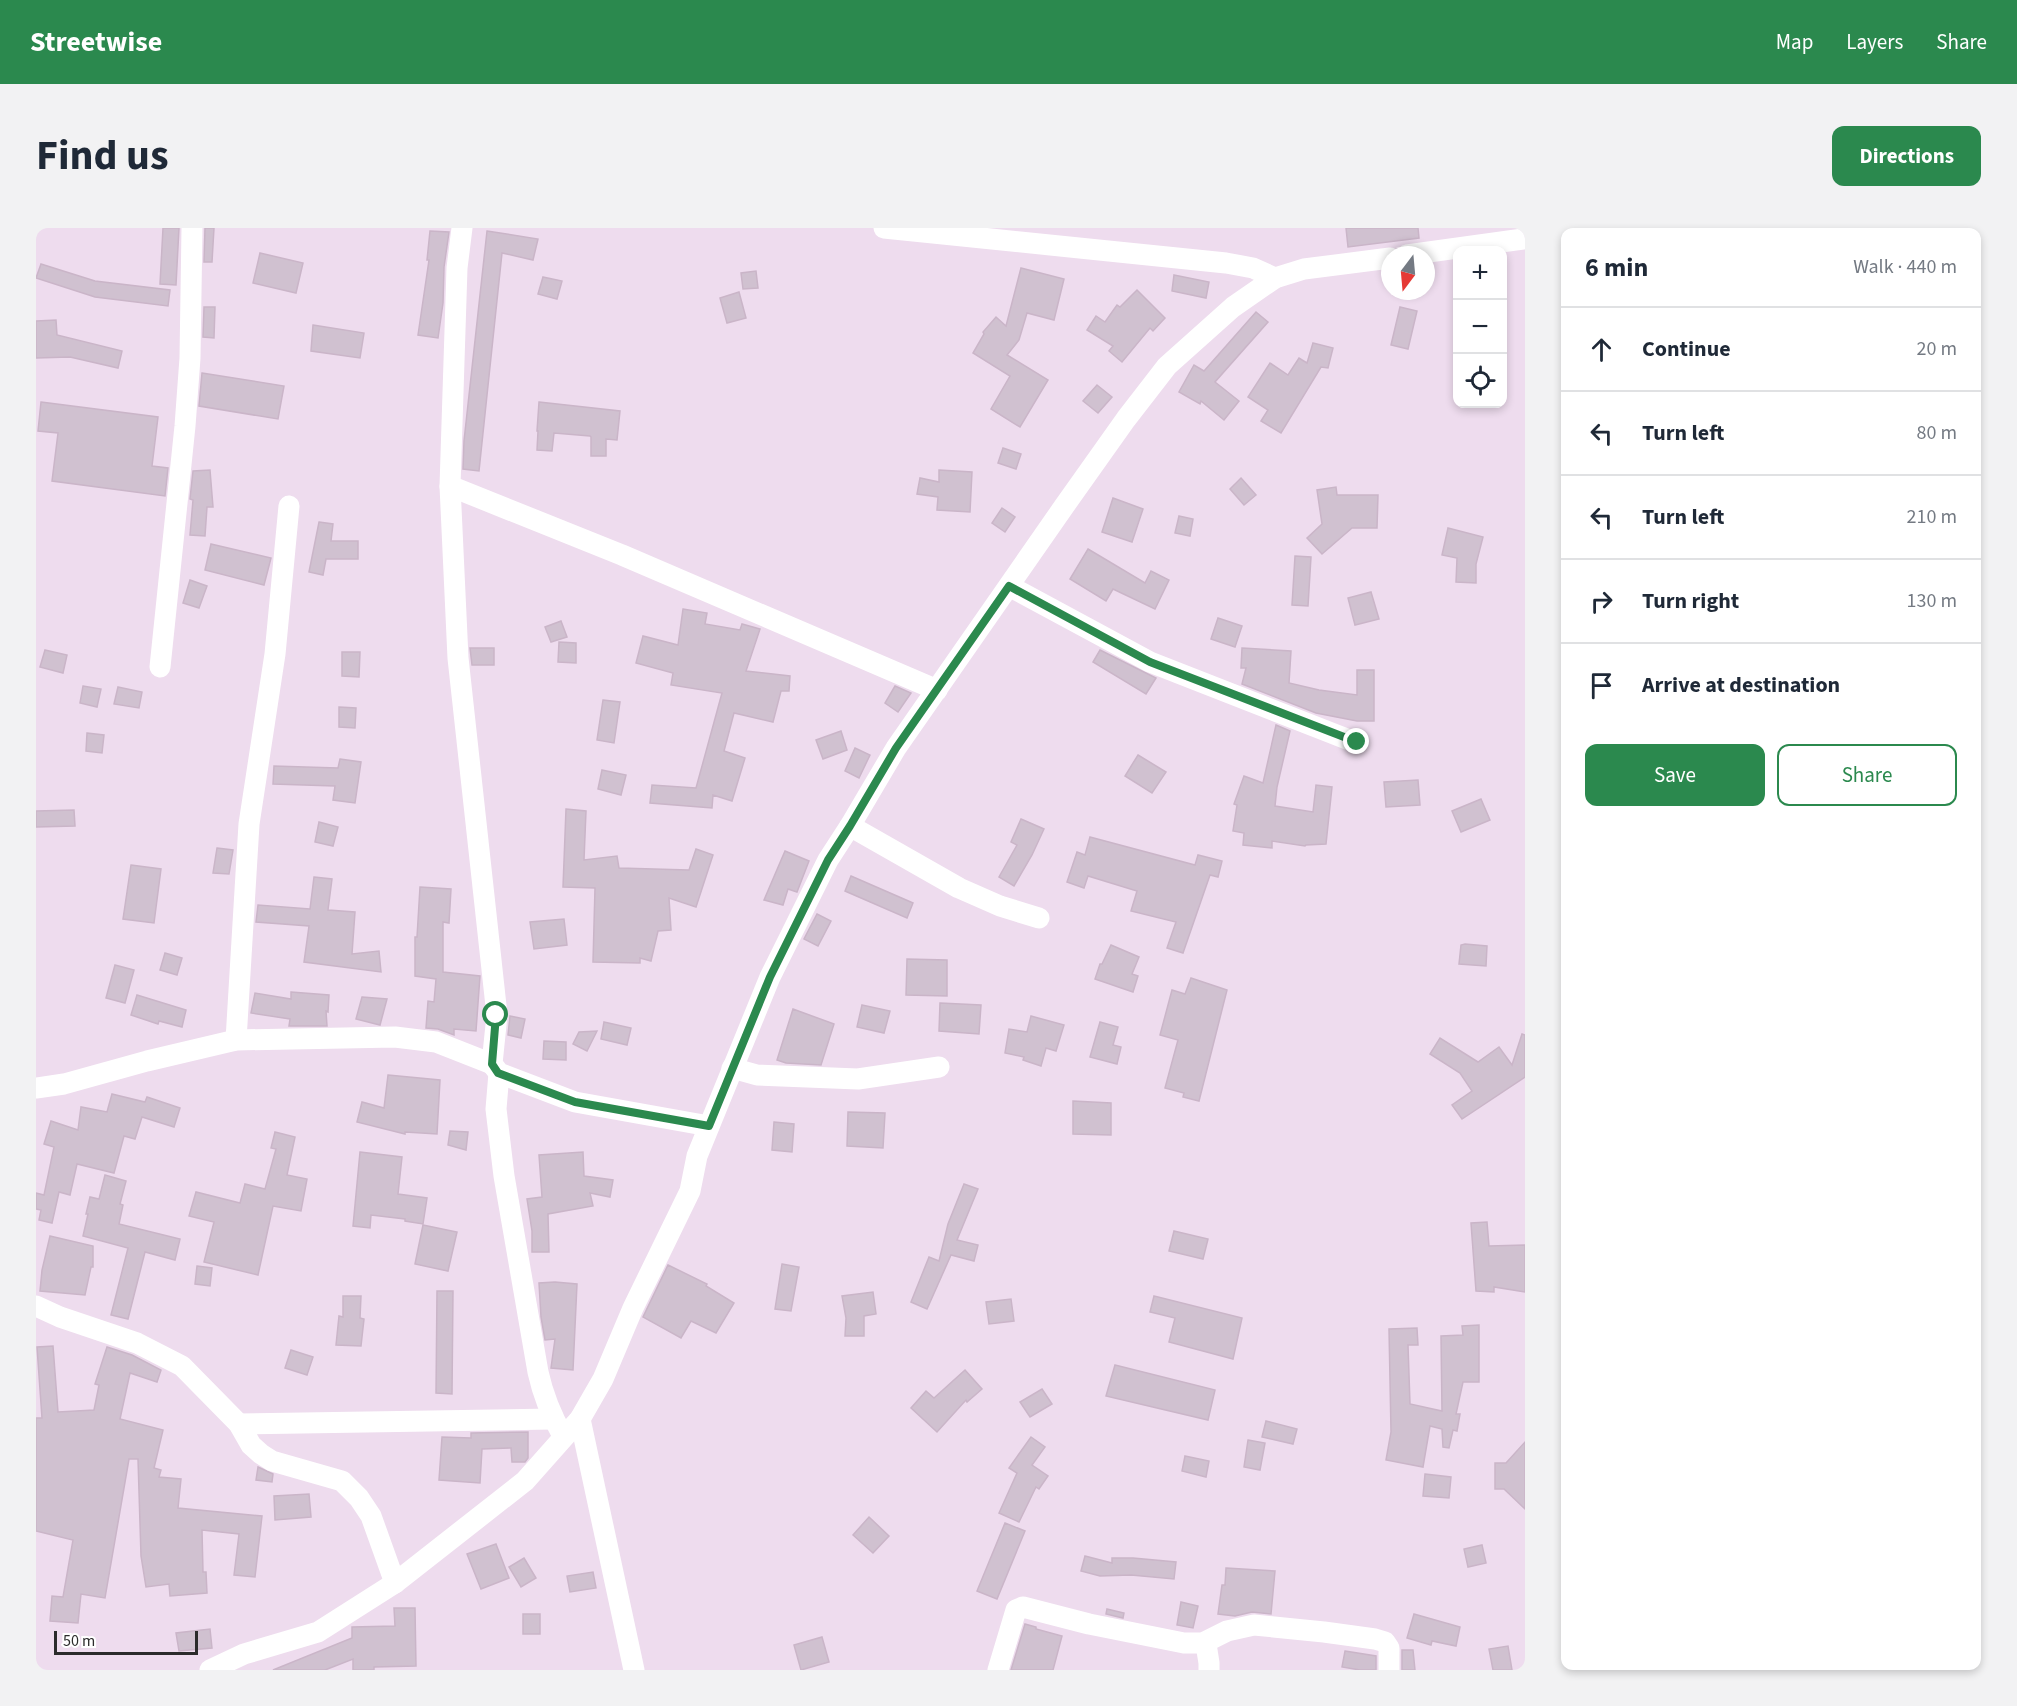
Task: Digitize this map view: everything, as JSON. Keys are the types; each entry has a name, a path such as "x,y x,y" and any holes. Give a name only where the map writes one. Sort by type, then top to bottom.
{"street":[{"path":"160,667 190,358 192,228"},
{"path":"462,228 457,268 450,486 458,658 496,1015 496,1109 504,1176 542,1391 558,1427"},
{"path":"884,228 1226,263 1253,268 1275,278"},
{"path":"1435,250 1522,236"},
{"path":"239,1424 558,1427 580,1419 603,1379 633,1308 690,1191 697,1156 770,977 828,860 896,748 1126,419 1167,366 1233,307 1275,278 1304,269 1381,259"},
{"path":"450,486 622,555 937,690"},
{"path":"236,1040 249,824 275,654 289,506"},
{"path":"1009,586 1150,662 1357,742"},
{"path":"850,826 959,888 1000,906 1038,918"},
{"path":"36,1088 64,1084 236,1040 395,1037 436,1042 575,1102 709,1126"},
{"path":"732,1068 757,1075 858,1079 939,1067"},
{"path":"36,1306 60,1317 137,1343 182,1366 239,1424 251,1445 272,1461 342,1481 371,1516 395,1583"},
{"path":"580,1419 634,1670"},
{"path":"210,1670 242,1662 318,1632 395,1583 525,1481 558,1427"},
{"path":"998,1670 1016,1610 1019,1608 1162,1640 1203,1643 1227,1631 1254,1625 1375,1639 1385,1642 1389,1648 1389,1670"},
{"path":"1203,1643 1206,1644 1209,1670"}],"building":[{"path":"163,228 179,228 176,285 160,284"},
{"path":"205,228 214,228 212,262 204,262"},
{"path":"1346,228 1418,228 1419,238 1348,247"},
{"path":"430,231 449,232 438,338 418,335 429,260 427,260"},
{"path":"487,231 538,239 533,260 502,253 479,471 463,469 464,441"},
{"path":"260,253 303,263 296,293 253,283"},
{"path":"41,264 95,281 170,290 168,306 95,297 36,278"},
{"path":"1021,268 1064,279 1054,320 1027,313 1019,340 1007,355 1048,380 1020,427 991,409 1010,376 973,353 983,332 996,317 1006,326"},
{"path":"756,271 758,288 743,289 741,273"},
{"path":"1174,275 1209,282 1206,298 1172,291"},
{"path":"543,277 562,281 557,299 538,294"},
{"path":"1137,290 1165,318 1153,331 1150,328 1122,362 1109,351 1113,346 1087,330 1096,316 1105,322 1117,305 1120,307"},
{"path":"739,292 746,318 727,323 720,298"},
{"path":"204,307 215,307 214,338 203,337"},
{"path":"1400,307 1417,311 1408,349 1391,345"},
{"path":"1256,312 1268,322 1215,382 1239,401 1224,420 1201,401 1200,404 1179,392 1194,365 1204,371"},
{"path":"56,320 57,335 122,351 118,368 70,357 36,358 36,321"},
{"path":"313,325 364,333 360,358 311,351"},
{"path":"1313,343 1333,348 1328,368 1321,367 1281,433 1261,421 1268,410 1248,397 1270,363 1288,375 1299,358 1307,363"},
{"path":"202,373 284,386 278,419 199,406"},
{"path":"1097,385 1112,397 1098,413 1083,401"},
{"path":"41,402 158,417 152,466 168,468 165,496 52,481 58,433 38,431"},
{"path":"539,402 620,411 617,440 606,439 606,456 591,456 590,436 554,433 552,451 537,450"},
{"path":"1003,448 1021,454 1016,469 998,463"},
{"path":"210,470 213,507 207,507 205,536 190,535 193,471"},
{"path":"939,470 972,472 970,512 937,510 938,497 917,494 920,478 939,482"},
{"path":"1241,478 1256,495 1244,505 1230,489"},
{"path":"1336,487 1337,495 1378,495 1377,528 1352,528 1322,554 1307,538 1322,524 1317,490"},
{"path":"1113,498 1143,509 1132,542 1102,532"},
{"path":"1002,508 1015,517 1005,532 992,523"},
{"path":"1179,516 1193,519 1190,536 1175,533"},
{"path":"319,522 333,524 331,541 358,541 358,559 326,559 323,575 309,572"},
{"path":"1448,528 1483,537 1476,564 1476,583 1456,582 1457,558 1442,555"},
{"path":"211,544 271,558 264,585 205,570"},
{"path":"1088,549 1145,583 1151,571 1169,580 1155,609 1113,589 1106,601 1070,579"},
{"path":"1295,556 1311,557 1308,606 1292,605"},
{"path":"190,580 207,586 199,608 183,603"},
{"path":"1371,592 1379,619 1355,625 1348,598"},
{"path":"683,609 707,613 705,624 740,630 742,624 760,629 746,671 790,676 789,691 781,691 773,722 734,713 724,751 745,758 732,801 713,795 712,808 650,803 652,785 696,788 722,693 671,685 673,673 636,663 643,636 678,645"},
{"path":"1218,618 1242,626 1235,647 1211,639"},
{"path":"561,621 567,637 551,642 545,627"},
{"path":"559,642 576,643 576,663 558,662"},
{"path":"470,648 494,648 494,665 472,665"},
{"path":"1242,648 1291,651 1289,683 1319,690 1357,695 1357,670 1374,670 1374,721 1357,721 1316,713 1242,684 1246,668 1241,668"},
{"path":"45,650 67,655 63,673 40,667"},
{"path":"1100,650 1156,678 1146,694 1093,662"},
{"path":"342,652 360,652 359,677 342,676"},
{"path":"83,686 101,689 97,707 80,703"},
{"path":"895,686 911,693 898,712 885,703"},
{"path":"118,687 142,692 139,708 114,704"},
{"path":"603,700 620,702 614,743 597,740"},
{"path":"339,707 356,708 355,728 339,727"},
{"path":"1276,725 1290,731 1275,806 1313,812 1316,785 1332,787 1326,844 1305,846 1272,841 1272,848 1243,845 1244,833 1233,831 1237,805 1234,804 1244,776 1263,783"},
{"path":"841,731 847,750 823,759 816,740"},
{"path":"87,733 104,735 102,753 86,751"},
{"path":"855,748 870,755 859,778 845,771"},
{"path":"1138,755 1166,772 1152,793 1125,776"},
{"path":"340,759 361,762 355,803 333,800 335,786 273,784 274,766 338,768"},
{"path":"602,770 626,775 621,795 598,789"},
{"path":"1418,780 1420,805 1386,807 1384,782"},
{"path":"1481,799 1490,820 1461,832 1452,811"},
{"path":"566,809 586,811 584,860 617,856 619,868 689,870 696,849 713,855 696,907 669,898 671,930 658,931 651,961 640,958 640,963 593,962 595,888 563,887"},
{"path":"74,810 75,826 36,827 36,811"},
{"path":"1021,819 1044,829 1014,886 999,877 1017,845 1011,842"},
{"path":"319,822 338,827 333,846 315,842"},
{"path":"1090,837 1195,865 1198,855 1222,861 1218,877 1210,875 1183,953 1167,948 1176,922 1131,911 1137,891 1088,876 1084,888 1067,882 1077,852 1085,855"},
{"path":"217,848 233,850 229,874 213,873"},
{"path":"785,851 809,861 797,892 788,889 783,905 764,900"},
{"path":"131,865 161,869 154,923 123,919"},
{"path":"851,876 913,903 907,918 845,891"},
{"path":"314,877 332,879 328,910 355,912 352,954 379,951 381,972 304,962 309,926 256,922 258,905 310,909"},
{"path":"420,887 451,889 449,923 443,922 443,972 480,976 476,1031 454,1029 454,1035 438,1029 426,1028 428,1001 434,1002 436,979 415,976 415,937 417,937"},
{"path":"817,914 831,921 818,946 804,939"},
{"path":"564,919 567,945 534,949 530,922"},
{"path":"1111,945 1139,957 1132,974 1138,976 1133,992 1095,979 1100,964"},
{"path":"1461,945 1487,946 1486,966 1459,964"},
{"path":"165,953 182,958 177,975 160,970"},
{"path":"907,959 947,960 947,996 906,995"},
{"path":"115,965 134,970 125,1003 106,998"},
{"path":"1191,978 1227,990 1199,1101 1183,1097 1184,1093 1165,1088 1178,1040 1160,1035 1172,990 1185,994"},
{"path":"291,992 329,995 328,1012 326,1011 327,1026 289,1026 290,1019 251,1013 255,993 291,999"},
{"path":"137,995 186,1010 182,1027 159,1021 158,1024 131,1015"},
{"path":"362,997 387,999 380,1025 356,1019"},
{"path":"940,1003 981,1005 979,1034 939,1031"},
{"path":"862,1005 890,1011 884,1033 857,1027"},
{"path":"793,1009 834,1024 821,1065 786,1063 777,1060"},
{"path":"510,1016 525,1019 521,1038 508,1035"},
{"path":"1031,1016 1064,1025 1056,1051 1046,1048 1041,1066 1023,1060 1024,1057 1005,1053 1009,1029 1027,1032"},
{"path":"604,1022 631,1028 627,1045 601,1039"},
{"path":"1100,1022 1118,1027 1113,1045 1121,1047 1117,1064 1090,1057"},
{"path":"597,1031 587,1051 573,1044 579,1032"},
{"path":"1522,1034 1525,1035 1525,1077 1462,1119 1452,1105 1472,1091 1460,1073 1430,1054 1440,1038 1478,1062 1499,1047 1512,1065"},
{"path":"544,1041 566,1042 566,1060 543,1059"},
{"path":"388,1075 440,1080 437,1134 405,1132 405,1134 357,1122 362,1102 384,1108"},
{"path":"112,1094 145,1102 147,1097 180,1108 174,1127 142,1117 135,1139 124,1136 114,1173 77,1164 70,1195 59,1192 52,1223 39,1220 41,1210 36,1209 36,1193 44,1195 54,1147 44,1144 51,1121 78,1130 81,1107 107,1112"},
{"path":"1073,1101 1111,1103 1111,1135 1073,1134"},
{"path":"848,1112 885,1113 883,1148 847,1146"},
{"path":"774,1122 794,1124 792,1152 772,1150"},
{"path":"450,1131 468,1132 466,1150 448,1145"},
{"path":"275,1132 295,1137 287,1175 307,1179 301,1211 273,1206 258,1275 204,1262 214,1222 189,1216 196,1192 240,1203 245,1184 265,1189 276,1149 271,1148"},
{"path":"360,1152 402,1157 398,1194 427,1198 423,1224 405,1221 405,1219 371,1215 370,1228 353,1226"},
{"path":"583,1152 584,1176 613,1180 610,1197 590,1193 593,1206 548,1214 549,1252 532,1252 532,1231 527,1199 542,1197 539,1155"},
{"path":"105,1175 126,1181 120,1204 123,1205 119,1224 180,1239 175,1260 145,1252 128,1319 111,1315 128,1248 83,1236 90,1197 99,1199"},
{"path":"964,1184 978,1189 957,1240 978,1245 974,1261 951,1255 927,1309 911,1302 929,1257 939,1261 948,1224"},
{"path":"1487,1222 1489,1246 1525,1245 1525,1292 1494,1287 1494,1292 1476,1291 1471,1223"},
{"path":"423,1225 457,1232 448,1271 415,1264"},
{"path":"1174,1231 1208,1239 1203,1259 1169,1251"},
{"path":"50,1236 93,1246 93,1267 91,1267 85,1295 40,1291"},
{"path":"782,1264 799,1267 791,1311 775,1309"},
{"path":"668,1265 707,1284 706,1286 734,1303 716,1333 691,1321 681,1338 643,1317"},
{"path":"197,1266 212,1268 210,1286 195,1284"},
{"path":"539,1283 577,1284 573,1370 551,1368 555,1339 545,1340"},
{"path":"437,1291 453,1291 452,1394 436,1393"},
{"path":"873,1292 876,1314 864,1316 864,1336 845,1336 846,1318 842,1296"},
{"path":"343,1296 361,1296 360,1318 364,1319 361,1346 336,1345 339,1316 343,1317"},
{"path":"1154,1296 1242,1318 1233,1359 1169,1342 1175,1318 1150,1312"},
{"path":"1011,1299 1014,1321 989,1324 986,1302"},
{"path":"1479,1325 1479,1382 1463,1382 1456,1414 1460,1414 1457,1431 1453,1430 1449,1448 1443,1447 1442,1429 1430,1426 1423,1467 1386,1460 1391,1432 1389,1329 1417,1328 1418,1345 1408,1345 1410,1404 1442,1411 1441,1336 1463,1335 1462,1326"},
{"path":"53,1346 58,1412 94,1410 99,1385 95,1384 107,1347 132,1355 161,1370 157,1382 130,1373 120,1419 163,1430 154,1468 161,1470 159,1477 181,1479 178,1508 262,1516 255,1577 234,1575 239,1534 202,1530 203,1572 206,1572 207,1593 170,1596 169,1584 146,1587 141,1556 138,1459 129,1459 105,1598 81,1594 78,1623 50,1621 52,1596 63,1597 73,1540 36,1531 36,1418 42,1418 37,1347"},
{"path":"291,1350 313,1357 307,1375 285,1368"},
{"path":"1115,1365 1215,1390 1208,1420 1106,1396"},
{"path":"965,1370 982,1389 967,1402 966,1400 937,1432 911,1408 926,1391 934,1398"},
{"path":"1042,1389 1052,1404 1030,1417 1020,1402"},
{"path":"1266,1421 1297,1429 1293,1444 1262,1437"},
{"path":"528,1432 528,1458 525,1462 512,1462 511,1448 482,1449 480,1483 439,1480 442,1437 471,1438 471,1433"},
{"path":"1031,1437 1045,1447 1032,1465 1048,1476 1039,1489 1036,1487 1019,1522 999,1513 1017,1473 1009,1468"},
{"path":"1248,1440 1265,1443 1260,1470 1244,1467"},
{"path":"1525,1442 1525,1509 1504,1489 1495,1489 1495,1463 1506,1463"},
{"path":"1185,1456 1209,1461 1206,1477 1182,1471"},
{"path":"258,1467 273,1474 272,1482 256,1480"},
{"path":"1425,1474 1451,1477 1449,1498 1423,1496"},
{"path":"309,1494 311,1517 275,1520 274,1496"},
{"path":"869,1517 889,1536 873,1553 853,1535"},
{"path":"1005,1523 1025,1531 997,1599 977,1591"},
{"path":"496,1544 509,1578 481,1589 467,1554"},
{"path":"1482,1545 1486,1563 1468,1567 1464,1549"},
{"path":"1085,1556 1112,1563 1112,1558 1176,1562 1174,1579 1131,1575 1100,1576 1081,1571"},
{"path":"524,1558 536,1578 521,1587 509,1567"},
{"path":"1226,1568 1275,1571 1271,1614 1252,1612 1235,1616 1218,1614 1222,1585 1225,1585"},
{"path":"593,1572 596,1588 570,1592 567,1576"},
{"path":"1181,1602 1198,1606 1193,1628 1177,1625"},
{"path":"394,1608 415,1608 416,1666 353,1670 353,1659 325,1670 273,1670 352,1638 352,1627 395,1626"},
{"path":"1107,1609 1124,1613 1123,1618 1106,1614"},
{"path":"523,1614 540,1614 540,1634 523,1634"},
{"path":"1414,1614 1460,1627 1456,1646 1432,1641 1431,1645 1407,1638"},
{"path":"1025,1624 1062,1636 1053,1670 1011,1670"},
{"path":"210,1629 212,1648 179,1651 176,1633"},
{"path":"822,1637 829,1662 801,1670 794,1645"},
{"path":"1508,1646 1512,1670 1493,1670 1489,1649"},
{"path":"1402,1650 1413,1650 1415,1670 1402,1670"},
{"path":"1345,1651 1376,1656 1376,1670 1342,1667"}],"route":[{"path":"496,1015 492,1064 498,1073 575,1102 709,1126 770,977 828,860 896,748 1009,586 1150,662 1357,742"}]}
